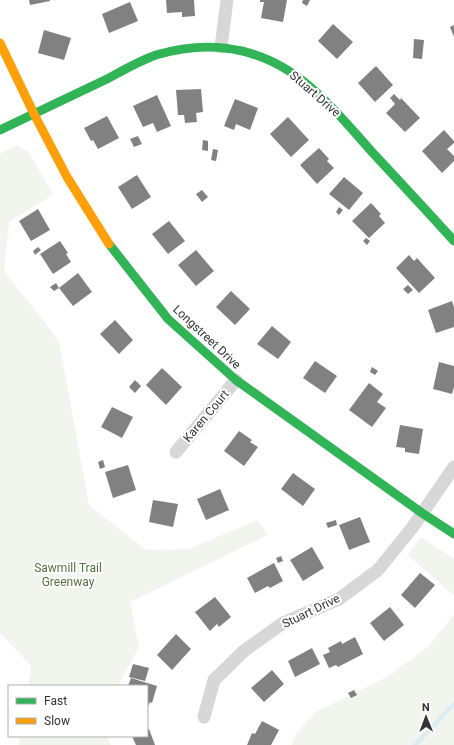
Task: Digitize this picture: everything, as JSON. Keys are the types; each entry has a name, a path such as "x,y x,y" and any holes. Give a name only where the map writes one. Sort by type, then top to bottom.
{"street":[{"path":"221,47 227,0"},
{"name":"Longstreet Drive","path":"0,43 67,178 110,246 168,319 236,380 422,513 454,534"},
{"name":"Stuart Drive","path":"0,130 154,56 192,48 221,47 241,50 266,59 286,69 305,82 330,105 454,241"},
{"name":"Karen Court","path":"176,452 236,380"},
{"name":"Stuart Drive","path":"204,716 214,680 245,650 283,623 338,599 378,570 412,528 454,467"}],"green space":[{"name":"Sawmill Trail Greenway","path":"18,145 29,152 53,195 9,222 4,271 59,341 89,505 146,550 189,549 258,520 268,535 130,602 139,647 119,685 28,685 31,666 0,633 0,153"},
{"path":"421,537 454,559 454,596 408,555"},
{"path":"454,614 454,745 292,745 295,735 316,712 387,677 429,646"},
{"path":"20,737 107,737 111,745 19,745"}],"building":[{"path":"29,0 50,0 50,1 30,5"},
{"path":"166,0 194,0 195,16 182,17 182,12 167,13"},
{"path":"260,0 287,0 283,22 261,18 264,2 260,2"},
{"path":"303,0 310,0 307,6 302,3"},
{"path":"130,2 138,21 109,33 102,14"},
{"path":"333,24 353,42 337,59 318,41"},
{"path":"454,25 454,37 450,27"},
{"path":"44,30 71,38 64,60 38,53"},
{"path":"414,39 424,40 422,59 413,58"},
{"path":"376,66 393,85 375,102 358,83"},
{"path":"201,89 203,112 196,113 197,122 185,123 184,115 178,115 176,90"},
{"path":"394,94 400,100 401,98 420,118 405,132 386,113 395,104 390,98"},
{"path":"157,95 171,126 157,132 153,123 143,127 133,106"},
{"path":"235,99 258,108 250,130 236,124 234,130 224,126"},
{"path":"107,116 119,138 98,149 93,140 91,141 84,128"},
{"path":"288,117 309,140 291,157 270,134"},
{"path":"444,130 454,141 454,143 447,149 454,156 454,161 442,173 422,151"},
{"path":"138,136 142,144 134,147 130,139"},
{"path":"203,140 208,141 208,151 202,150"},
{"path":"319,148 329,159 327,161 334,168 317,184 300,165"},
{"path":"213,149 218,150 216,161 211,160"},
{"path":"137,175 151,197 132,209 118,187"},
{"path":"344,177 363,193 349,210 329,194"},
{"path":"202,190 208,197 202,202 196,194"},
{"path":"371,203 381,214 379,216 385,223 369,238 352,221"},
{"path":"339,207 343,210 339,215 336,212"},
{"path":"38,209 50,230 31,241 19,221"},
{"path":"169,221 185,241 168,254 152,234"},
{"path":"366,238 370,241 367,245 363,241"},
{"path":"60,241 68,253 66,254 71,262 53,274 40,254"},
{"path":"38,247 41,250 35,255 33,251"},
{"path":"196,250 214,271 196,286 178,265"},
{"path":"409,255 414,261 417,258 435,278 419,293 396,268"},
{"path":"78,273 92,292 73,306 59,288"},
{"path":"56,283 59,288 54,291 50,287"},
{"path":"408,285 413,290 408,294 403,289"},
{"path":"231,291 250,309 235,325 216,307"},
{"path":"452,301 454,307 454,327 436,333 428,310"},
{"path":"115,320 133,340 119,354 100,334"},
{"path":"272,326 291,342 278,359 257,344"},
{"path":"315,361 337,376 325,393 303,378"},
{"path":"439,362 454,366 454,387 452,394 433,389"},
{"path":"372,367 378,371 375,375 370,372"},
{"path":"162,368 182,387 166,405 146,385"},
{"path":"135,380 141,386 135,393 129,387"},
{"path":"369,383 383,394 377,402 386,408 372,427 349,410"},
{"path":"112,407 133,417 122,438 101,427"},
{"path":"400,425 423,429 419,454 405,452 405,448 396,447"},
{"path":"239,431 252,440 250,442 258,447 244,466 224,451"},
{"path":"103,460 105,467 100,469 98,462"},
{"path":"128,465 136,490 113,498 105,472"},
{"path":"293,473 315,489 303,506 281,489"},
{"path":"220,489 229,510 206,520 197,499"},
{"path":"153,500 178,504 173,527 149,522"},
{"path":"360,517 370,542 349,550 339,525"},
{"path":"336,520 337,525 328,528 326,523"},
{"path":"312,547 324,568 303,581 290,560"},
{"path":"281,556 283,561 278,563 276,558"},
{"path":"274,563 283,581 270,588 268,586 255,593 247,578"},
{"path":"420,573 435,585 415,608 401,595"},
{"path":"215,597 231,617 219,627 217,624 210,631 195,612"},
{"path":"390,607 404,625 384,641 370,623"},
{"path":"176,634 191,649 172,670 157,655"},
{"path":"355,637 363,654 338,667 336,665 329,668 323,655 330,652 328,648 341,641 342,644"},
{"path":"312,648 320,664 295,677 288,661"},
{"path":"133,664 149,668 145,681 129,677"},
{"path":"272,670 284,684 264,702 251,688"},
{"path":"131,678 157,686 152,703 150,702 148,707 148,685 128,685"},
{"path":"354,690 357,695 351,698 348,693"},
{"path":"262,721 279,730 271,745 247,745 252,733 255,734"},
{"path":"149,729 155,745 136,745 132,737 148,737"}],"waterway":[{"path":"415,745 454,704"}],"traffic: fast":[{"path":"0,130 156,55 201,47 243,51 282,67 300,79 318,94 454,241"},
{"path":"109,244 168,319 236,380 422,513 454,534"}],"traffic: slow":[{"path":"0,43 34,114 67,177 109,244"}]}
